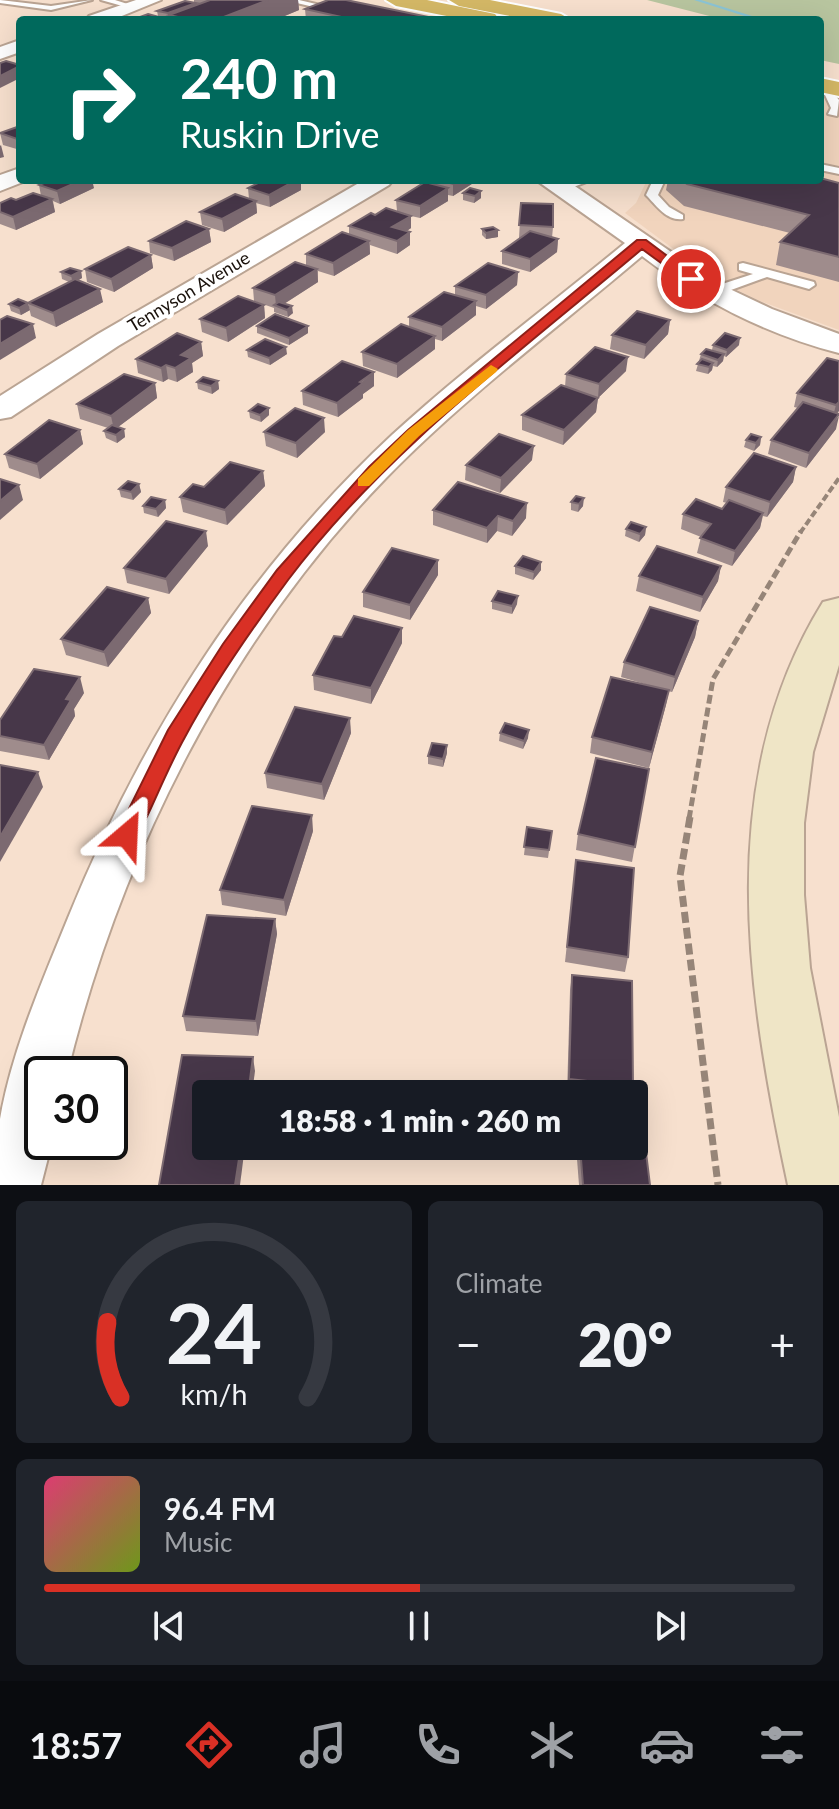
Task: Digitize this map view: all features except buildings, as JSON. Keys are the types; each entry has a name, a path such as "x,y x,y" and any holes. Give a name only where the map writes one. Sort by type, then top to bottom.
{"highway":[{"path":"396,0 476,16"},
{"path":"459,0 541,16"}],"main road":[{"path":"822,1185 800,1095 778,967 774,878 779,800 793,728 817,654 839,613"}],"street":[{"path":"107,16 152,0"},
{"name":"Tennyson Avenue","path":"0,410 108,340 374,184"},
{"path":"566,184 691,279 787,325 839,344"},
{"path":"12,1185 62,1000 115,860 175,735 230,649 283,574 375,470 414,433 641,243"}],"lane":[{"path":"0,1 51,8 88,0"},
{"path":"105,0 133,7"},
{"path":"288,0 362,16"},
{"path":"828,81 836,108 833,114"},
{"path":"657,184 652,195 665,209 679,217"},
{"path":"743,267 809,285"},
{"path":"715,291 767,273"}],"path":[{"path":"718,1185 680,876 713,679 795,540 839,478"}],"shaded area":[{"path":"824,95 839,98 839,330 760,301 714,279 625,213 636,203 645,184 824,184"}],"green space":[{"path":"647,0 839,0 839,64 824,61 824,16 709,16"}],"waterway":[{"path":"696,0 749,16"}],"slow traffic":[{"path":"363,483 414,433 491,369"}],"route":[{"path":"127,835 175,735 230,649 283,574 375,470 414,433 641,243 691,279"}]}
